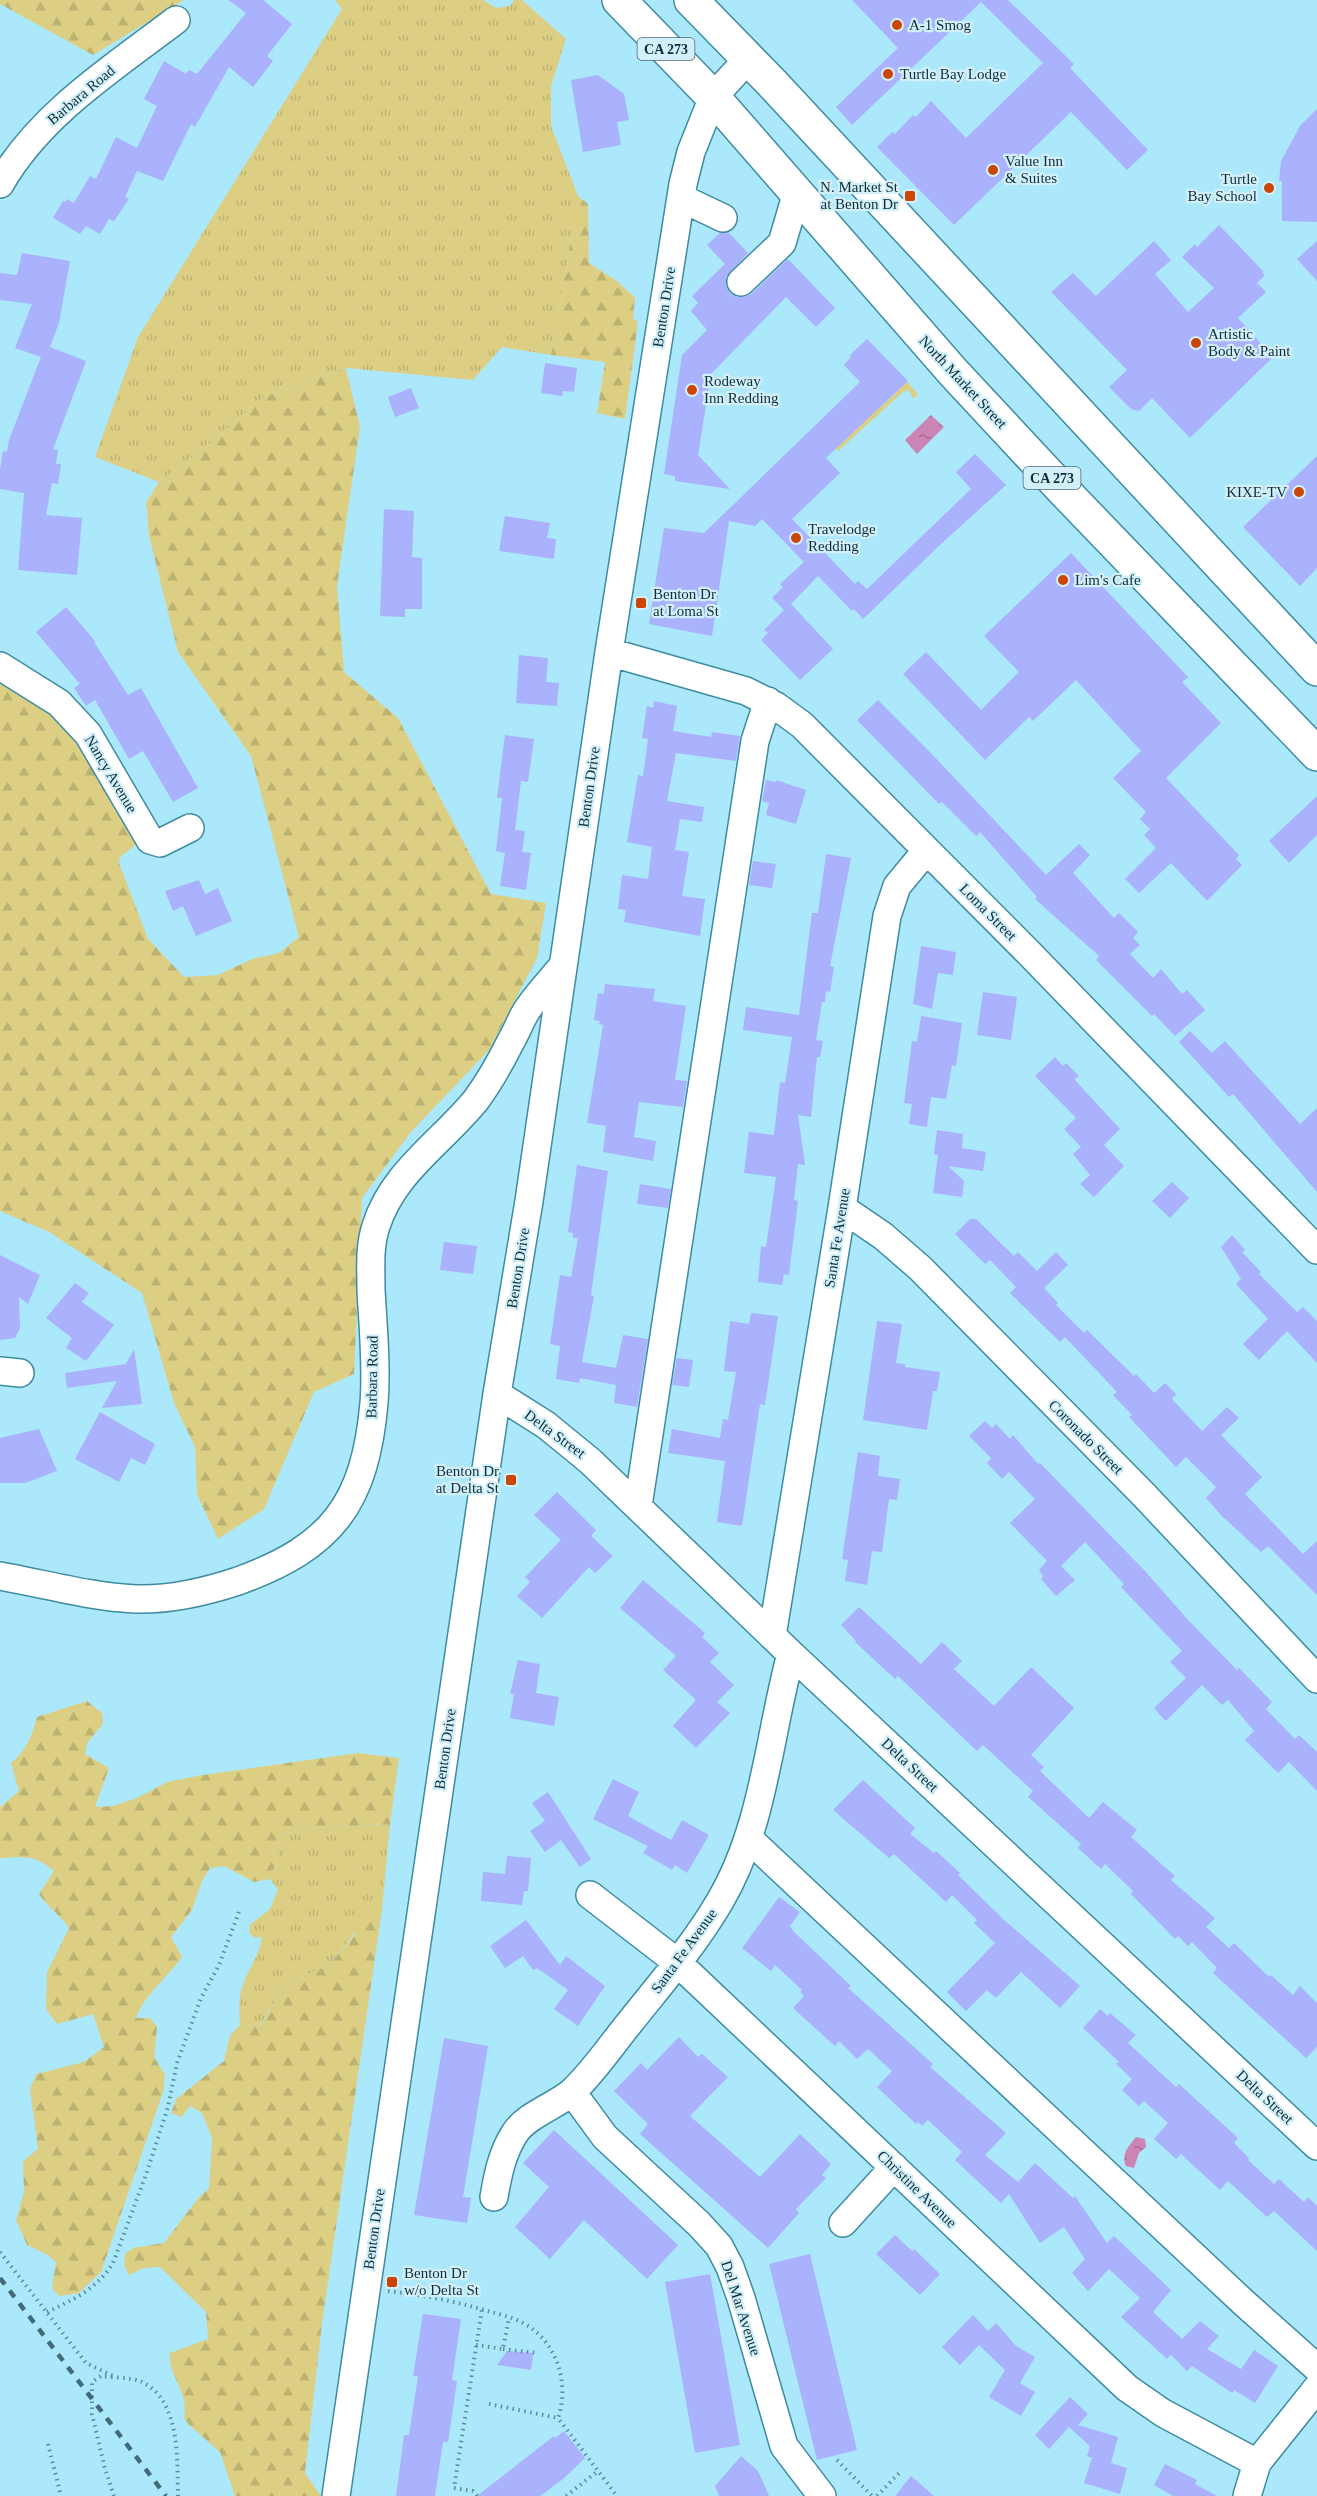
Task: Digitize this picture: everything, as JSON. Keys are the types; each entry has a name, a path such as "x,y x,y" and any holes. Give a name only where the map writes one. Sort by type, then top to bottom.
{"main road":[{"name":"North Market Street","path":"619,0 713,97 953,372 1317,754"},
{"path":"691,0 749,58 1317,669"}],"street":[{"name":"Barbara Road","path":"0,184 24,147 43,127 118,64 176,20"},
{"name":"Benton Drive","path":"336,2496 497,1394 529,1201 609,652 681,198 691,152 713,97 749,58"},
{"path":"741,282 782,243 797,192"},
{"path":"681,198 723,218"},
{"name":"Loma Street","path":"609,652 746,691 768,701 816,737 1317,1250"},
{"name":"Nancy Avenue","path":"0,666 59,703 88,734 150,840 160,843 190,828"},
{"path":"638,1506 755,741 768,701"},
{"name":"Santa Fe Avenue","path":"494,2197 500,2161 516,2131 572,2092 678,1963 736,1874 748,1838 781,1645 842,1208 887,916 897,886 926,851"},
{"name":"Barbara Road","path":"0,1576 126,1598 159,1599 183,1596 223,1586 260,1573 305,1550 328,1531 344,1509 359,1478 372,1423 375,1378 370,1253 377,1222 403,1176 453,1126 487,1085 526,1010 562,967"},
{"name":"Coronado Street","path":"842,1208 883,1236 920,1269 1144,1495 1317,1679"},
{"name":"Delta Street","path":"497,1394 568,1442 638,1506 781,1645 1317,2146"},
{"path":"748,1838 1234,2294 1317,2368"},
{"name":"Christine Avenue","path":"590,1895 678,1963 1127,2388 1163,2414 1257,2463"},
{"name":"Del Mar Avenue","path":"572,2092 605,2137 699,2224 719,2246 730,2267 741,2298 784,2446 822,2496"},
{"path":"843,2223 894,2167"},
{"path":"1247,2496 1257,2463 1317,2388"}],"path":[{"path":"46,2312 83,2295 105,2277 113,2263 168,2107 177,2063 201,1998 219,1965 239,1912"},
{"path":"0,2252 86,2363 118,2378"},
{"path":"384,2291 436,2297 482,2309 508,2317 533,2330 556,2359 563,2393 558,2418"},
{"path":"477,2496 473,2491 454,2488 482,2309"},
{"path":"503,2349 508,2317"},
{"path":"476,2345 536,2353"},
{"path":"114,2496 92,2414 92,2382 101,2376 140,2381 162,2399 172,2424 178,2496"},
{"path":"489,2404 558,2418 617,2496"},
{"path":"48,2444 61,2496"},
{"path":"837,2460 874,2496 901,2471"},
{"path":"566,2496 598,2471"}],"green space":[{"path":"0,0 184,0 93,55 0,4"},
{"path":"335,0 483,0 496,8 510,6 514,0 522,0 566,39 551,86 551,126 578,196 551,355 502,347 473,380 346,368 264,397 203,449 159,482 95,457 138,337 342,9"},
{"path":"578,196 588,204 589,263 617,281 635,298 633,318 638,322 625,419 597,413 605,362 551,355"},
{"path":"346,368 360,427 337,586 344,672 398,718 491,894 546,903 537,958 489,1050 411,1132 362,1198 354,1374 314,1392 264,1509 218,1539 197,1495 195,1447 174,1403 142,1293 49,1232 0,1211 0,676 67,725 138,843 120,857 119,863 148,939 184,977 218,975 252,959 279,953 299,937 251,756 178,652 149,536 146,503 159,482 203,449 264,397"},
{"path":"907,382 918,394 913,399 909,390 903,392 838,451 836,448 878,404 881,407"},
{"path":"87,1701 102,1713 103,1724 87,1743 85,1754 109,1768 95,1807 113,1806 137,1798 167,1782 203,1775 358,1753 399,1758 390,1824 315,1828 280,1834 277,1859 270,1879 254,1882 224,1866 210,1868 202,1881 192,1910 171,1937 182,1957 151,1994 136,2018 150,2018 157,2027 154,2057 165,2075 163,2092 101,2272 79,2293 59,2296 52,2288 56,2262 46,2254 27,2245 16,2220 24,2192 23,2161 38,2149 30,2089 36,2074 84,2062 104,2047 93,2014 57,2024 46,2009 47,1972 69,1928 39,1894 54,1871 35,1859 0,1858 0,1807 19,1791 11,1763 28,1743 37,1717"},
{"path":"390,1824 382,1909 374,1909 329,1965 286,1984 259,2026 240,2025 239,2008 242,1987 262,1937 255,1938 249,1933 250,1925 270,1909 278,1889 270,1879 277,1859 280,1834 315,1828"},
{"path":"382,1909 322,2324 305,2473 321,2496 235,2496 220,2452 184,2418 184,2399 170,2361 170,2353 208,2339 206,2312 160,2267 144,2268 129,2275 124,2265 125,2254 133,2248 164,2243 199,2197 209,2189 212,2138 202,2113 190,2106 182,2117 171,2113 176,2099 224,2061 230,2035 240,2025 260,2026 286,1984 329,1965 356,1933 350,1924 361,1912"}],"water":[{"path":"931,415 944,427 917,454 905,440"},
{"path":"1136,2137 1145,2139 1146,2147 1139,2153 1134,2168 1126,2166 1124,2158"}],"building":[{"path":"228,0 263,0 292,24 267,56 273,61 253,87 229,67 195,127 191,124 163,181 137,171 125,197 129,199 114,221 109,219 100,234 86,226 80,234 53,218 63,201 67,199 74,203 90,176 96,179 116,137 137,148 157,106 144,99 164,61 186,74 189,70 197,74 246,13"},
{"path":"852,0 1008,0 1074,64 1070,68 1148,150 1127,170 1071,112 954,225 877,147 892,132 895,134 913,115 916,117 931,101 966,138 1043,63 981,2 852,125 836,107 898,48"},
{"path":"598,75 624,94 629,120 617,122 621,145 583,152 571,80"},
{"path":"1317,109 1317,222 1282,221 1282,181 1279,181 1281,161 1300,126"},
{"path":"1219,225 1264,272 1262,273 1265,275 1257,283 1266,292 1238,318 1273,357 1190,438 1152,398 1139,411 1131,409 1109,387 1127,370 1051,292 1073,273 1096,296 1154,241 1171,260 1155,274 1188,312 1214,288 1182,257 1195,244 1197,247"},
{"name":"Rodeway Inn Redding","path":"728,232 748,253 726,277 726,286 730,293 736,297 751,294 788,259 835,308 816,327 786,297 711,374 698,455 730,489 675,481 675,476 664,474 682,355 707,330 691,311 698,303 692,296 725,264 707,245 720,233"},
{"path":"1317,241 1317,281 1297,259"},
{"path":"22,253 70,261 59,323 50,347 86,361 53,449 58,450 56,464 61,464 58,484 52,483 46,515 82,518 77,575 18,570 24,493 0,489 3,451 7,452 9,440 41,357 15,348 32,304 0,300 0,273 17,275"},
{"path":"867,339 908,381 826,458 840,473 792,519 855,584 858,581 867,589 971,489 956,472 975,454 1006,485 863,619 854,609 852,611 818,576 791,604 833,649 800,680 761,640 768,633 764,630 784,610 772,598 783,587 780,584 804,562 762,519 755,526 729,521 712,636 649,624 664,528 704,533 860,382 844,365 851,357 849,356"},
{"path":"545,363 577,368 574,392 563,391 562,396 541,393"},
{"path":"411,388 419,408 395,417 388,397"},
{"name":"KIXE-TV","path":"1317,456 1317,568 1300,586 1243,527"},
{"path":"384,509 414,511 412,557 422,558 422,609 405,609 405,617 380,616"},
{"path":"505,516 550,523 547,538 556,539 554,559 499,551"},
{"path":"1071,553 1188,677 1182,682 1221,723 1166,778 1239,855 1236,859 1242,865 1207,901 1171,863 1139,893 1125,879 1156,848 1144,835 1150,829 1140,819 1146,812 1113,778 1141,751 1076,680 1033,721 1029,717 985,760 903,674 926,652 981,710 1019,672 984,636"},
{"path":"66,607 95,641 128,695 141,688 198,788 173,802 143,751 129,759 95,700 86,706 74,688 80,684 36,632"},
{"path":"519,655 548,658 546,682 559,683 557,706 516,703"},
{"path":"878,700 1046,875 1079,844 1090,855 1073,873 1114,918 1119,913 1138,932 1133,938 1140,945 1130,954 1153,978 1161,969 1182,994 1187,990 1205,1010 1175,1036 1154,1014 1152,1016 1096,960 1099,956 1035,899 1037,897 980,832 976,836 942,802 939,804 857,720"},
{"path":"654,701 677,706 673,731 711,737 712,732 740,736 736,761 676,753 667,801 704,807 702,822 680,819 675,850 689,852 682,896 705,899 700,936 624,922 626,910 618,909 622,875 648,879 652,847 627,842 638,775 643,776 648,739 642,738 647,706 653,708"},
{"path":"505,735 534,739 528,782 521,781 515,830 525,831 522,852 531,853 526,890 500,886 505,853 496,851 502,798 497,798"},
{"path":"766,780 776,782 776,780 806,790 796,824 766,815 769,803 762,801"},
{"path":"1317,796 1317,835 1289,863 1269,841"},
{"path":"826,854 851,858 830,966 834,967 830,992 826,991 825,1002 822,1002 816,1040 823,1041 820,1057 817,1057 811,1117 798,1115 805,1165 798,1164 794,1200 798,1201 789,1275 784,1274 782,1285 758,1282 761,1246 766,1247 776,1177 744,1173 749,1132 774,1135 780,1082 785,1083 792,1037 743,1030 746,1007 799,1015 812,913 818,913"},
{"path":"753,861 776,864 772,888 749,885"},
{"path":"199,880 205,894 218,888 232,921 196,936 183,906 173,911 165,891"},
{"path":"921,946 956,952 953,975 938,973 932,1009 913,1004"},
{"path":"605,984 655,989 653,1001 686,1006 675,1080 687,1081 683,1107 639,1102 634,1137 656,1141 653,1161 603,1152 606,1126 587,1123 603,1025 599,1024 600,1021 594,1020 598,993 604,994"},
{"path":"983,992 1017,997 1011,1040 977,1035"},
{"path":"921,1016 962,1023 956,1066 952,1065 946,1099 931,1097 927,1127 909,1124 912,1104 904,1103 912,1041 917,1042"},
{"path":"1190,1031 1212,1053 1225,1041 1300,1124 1317,1108 1317,1192 1233,1094 1229,1097 1179,1042"},
{"path":"1055,1057 1063,1066 1066,1063 1079,1076 1074,1079 1120,1129 1104,1145 1124,1166 1094,1197 1080,1184 1090,1175 1073,1154 1081,1147 1064,1129 1076,1118 1035,1076"},
{"path":"937,1130 963,1134 962,1148 986,1152 983,1171 948,1166 964,1181 962,1197 933,1193 938,1155 934,1154"},
{"path":"577,1165 608,1171 591,1295 594,1296 582,1362 616,1368 623,1335 648,1339 637,1407 614,1403 616,1385 580,1378 579,1383 556,1379 560,1346 550,1344 560,1275 571,1277 578,1238 573,1238 573,1233 568,1232"},
{"path":"1172,1182 1189,1198 1170,1218 1152,1201"},
{"path":"640,1184 671,1189 668,1208 637,1204"},
{"path":"970,1219 976,1219 1014,1256 1018,1252 1037,1271 1056,1252 1068,1265 1044,1288 1058,1303 1056,1305 1084,1333 1087,1330 1154,1393 1165,1383 1176,1394 1172,1399 1202,1431 1227,1407 1239,1418 1221,1435 1262,1477 1245,1494 1303,1554 1317,1541 1317,1595 1268,1546 1261,1552 1222,1516 1206,1498 1216,1487 1186,1457 1176,1467 1129,1417 1132,1415 1113,1395 1117,1392 1065,1337 1060,1342 1010,1293 1016,1287 990,1260 985,1264 955,1234"},
{"path":"1232,1235 1245,1250 1242,1252 1261,1272 1259,1274 1297,1312 1303,1307 1317,1321 1317,1363 1287,1331 1259,1360 1243,1344 1268,1319 1236,1284 1241,1279 1221,1247"},
{"path":"444,1242 477,1246 473,1274 440,1270"},
{"path":"0,1255 40,1275 28,1304 19,1297 20,1328 15,1338 0,1340"},
{"path":"75,1283 89,1293 82,1302 114,1325 86,1361 66,1348 72,1338 46,1318"},
{"path":"751,1313 778,1316 765,1405 760,1404 742,1526 717,1522 725,1461 668,1453 672,1429 720,1438 723,1419 728,1420 736,1372 724,1371 730,1321 749,1324"},
{"path":"877,1321 902,1324 896,1363 905,1364 905,1367 940,1372 937,1391 933,1391 927,1430 863,1420"},
{"path":"134,1349 142,1404 102,1408 117,1381 67,1388 65,1373 126,1364"},
{"path":"677,1358 693,1360 689,1387 672,1385"},
{"path":"100,1412 155,1444 145,1465 131,1458 119,1482 75,1459"},
{"path":"985,1421 992,1428 996,1424 1010,1439 1013,1435 1038,1464 1040,1463 1145,1571 1189,1621 1272,1702 1266,1709 1295,1739 1299,1735 1317,1752 1317,1791 1289,1762 1278,1773 1245,1740 1254,1731 1228,1700 1222,1705 1202,1685 1166,1721 1160,1715 1154,1708 1186,1678 1170,1662 1182,1651 1121,1587 1124,1584 1085,1542 1061,1566 1075,1580 1056,1596 1041,1579 1043,1576 1039,1570 1047,1561 1010,1523 1035,1499 1009,1472 1002,1479 987,1463 991,1458 969,1436"},
{"path":"39,1429 57,1471 25,1483 0,1483 0,1438"},
{"path":"858,1452 880,1456 878,1476 900,1479 897,1500 889,1499 882,1552 872,1551 867,1585 845,1581 848,1560 842,1559"},
{"path":"557,1492 596,1530 591,1536 613,1556 595,1573 589,1567 542,1618 517,1596 530,1582 525,1577 561,1540 534,1515"},
{"path":"643,1580 705,1633 702,1637 719,1653 710,1662 734,1685 717,1702 730,1713 696,1748 673,1726 696,1700 663,1670 676,1656 620,1608"},
{"path":"859,1607 921,1664 942,1642 962,1661 954,1669 994,1706 1031,1667 1074,1708 1031,1755 1044,1767 1040,1771 1089,1818 1103,1802 1137,1830 1131,1837 1175,1876 1171,1880 1215,1918 1206,1927 1229,1948 1234,1943 1269,1977 1271,1975 1293,1995 1300,1986 1317,2003 1317,2047 1306,2058 1213,1973 1217,1968 1192,1942 1188,1946 1178,1936 1175,1939 1131,1894 1133,1891 1105,1864 1101,1869 1078,1848 1081,1844 1028,1797 1033,1791 983,1745 977,1751 898,1676 895,1679 855,1642 841,1625"},
{"path":"518,1660 540,1664 536,1693 559,1697 554,1726 510,1718 514,1694 510,1694"},
{"path":"613,1779 639,1792 628,1816 671,1840 682,1820 709,1835 687,1873 675,1865 672,1870 643,1853 648,1846 593,1819"},
{"path":"863,1780 915,1828 910,1834 934,1853 936,1851 1003,1919 1080,1986 1060,2008 1021,1972 996,1998 987,1990 966,2011 947,1992 995,1943 974,1923 977,1920 952,1895 946,1902 894,1854 889,1858 833,1810"},
{"path":"548,1792 591,1859 580,1867 561,1840 545,1852 530,1831 545,1821 532,1803"},
{"path":"507,1856 531,1858 528,1891 524,1891 522,1905 481,1901 483,1872 505,1874"},
{"path":"779,1897 800,1912 790,1926 793,1931 851,1986 848,1988 933,2064 930,2067 1006,2133 985,2155 1018,2182 1035,2163 1073,2198 1075,2196 1107,2243 1114,2236 1171,2290 1153,2312 1182,2339 1200,2321 1219,2336 1207,2349 1241,2369 1254,2350 1278,2366 1255,2403 1234,2390 1232,2393 1192,2366 1187,2371 1171,2355 1167,2359 1121,2317 1140,2298 1109,2269 1088,2291 1072,2273 1085,2259 1064,2227 1040,2243 1009,2194 1001,2203 955,2160 962,2152 928,2120 922,2126 918,2122 916,2124 877,2087 892,2071 868,2049 857,2059 839,2041 835,2046 793,2008 804,1996 800,1992 802,1990 775,1965 771,1971 742,1948"},
{"path":"526,1920 560,1965 566,1956 605,1986 578,2026 554,2009 568,1990 537,1968 533,1970 523,1956 505,1968 490,1946"},
{"path":"1100,2009 1108,2016 1110,2013 1136,2035 1128,2043 1176,2087 1179,2084 1238,2138 1234,2143 1249,2158 1248,2160 1274,2184 1279,2179 1304,2202 1308,2197 1317,2206 1317,2251 1274,2211 1267,2217 1228,2181 1220,2190 1181,2154 1176,2159 1154,2139 1168,2123 1144,2101 1139,2106 1122,2090 1132,2079 1116,2064 1119,2062 1083,2028"},
{"path":"679,2037 698,2057 702,2054 728,2077 690,2116 760,2177 800,2134 831,2164 822,2175 826,2178 796,2209 799,2213 768,2248 640,2134 648,2124 614,2091 641,2063 647,2070"},
{"path":"444,2038 488,2046 463,2197 471,2198 467,2223 414,2215"},
{"path":"554,2130 678,2245 647,2279 584,2220 550,2259 515,2227 549,2187 523,2163"},
{"path":"895,2235 912,2251 914,2249 940,2274 920,2295 876,2254"},
{"path":"810,2254 857,2450 817,2460 769,2264"},
{"path":"710,2274 740,2445 695,2453 665,2282"},
{"path":"423,2314 461,2319 452,2380 457,2381 448,2442 443,2442 435,2496 396,2496 404,2435 409,2435 418,2376 413,2376"},
{"path":"973,2315 988,2331 996,2323 1016,2346 1035,2357 1020,2383 1035,2392 1021,2416 989,2397 1005,2370 979,2345 960,2365 942,2347"},
{"path":"507,2351 533,2353 531,2370 497,2365"},
{"path":"1070,2397 1088,2414 1078,2425 1118,2437 1111,2463 1127,2468 1120,2494 1084,2483 1092,2458 1087,2456 1090,2446 1069,2427 1049,2449 1035,2435"},
{"path":"564,2431 585,2458 563,2479 540,2496 477,2496 554,2436 555,2438"},
{"path":"741,2456 758,2471 769,2496 719,2496 715,2486"},
{"path":"1165,2464 1197,2480 1195,2484 1217,2496 1173,2496 1154,2485"},
{"path":"911,2476 934,2496 895,2496"}],"railway":[{"path":"0,2278 166,2496"}],"place":[{"name":"A-1 Smog","path":"897,25"},
{"name":"Turtle Bay Lodge","path":"888,74"},
{"name":"Value Inn & Suites","path":"993,170"},
{"name":"Turtle Bay School","path":"1269,188"},
{"name":"N. Market St at Benton Dr","path":"910,196"},
{"name":"Artistic Body & Paint","path":"1196,343"},
{"name":"Rodeway Inn Redding","path":"692,390"},
{"name":"KIXE-TV","path":"1299,492"},
{"name":"Travelodge Redding","path":"796,538"},
{"name":"Lim's Cafe","path":"1063,580"},
{"name":"Benton Dr at Loma St","path":"641,603"},
{"name":"Benton Dr at Delta St","path":"511,1480"},
{"name":"Benton Dr w/o Delta St","path":"392,2282"}]}
